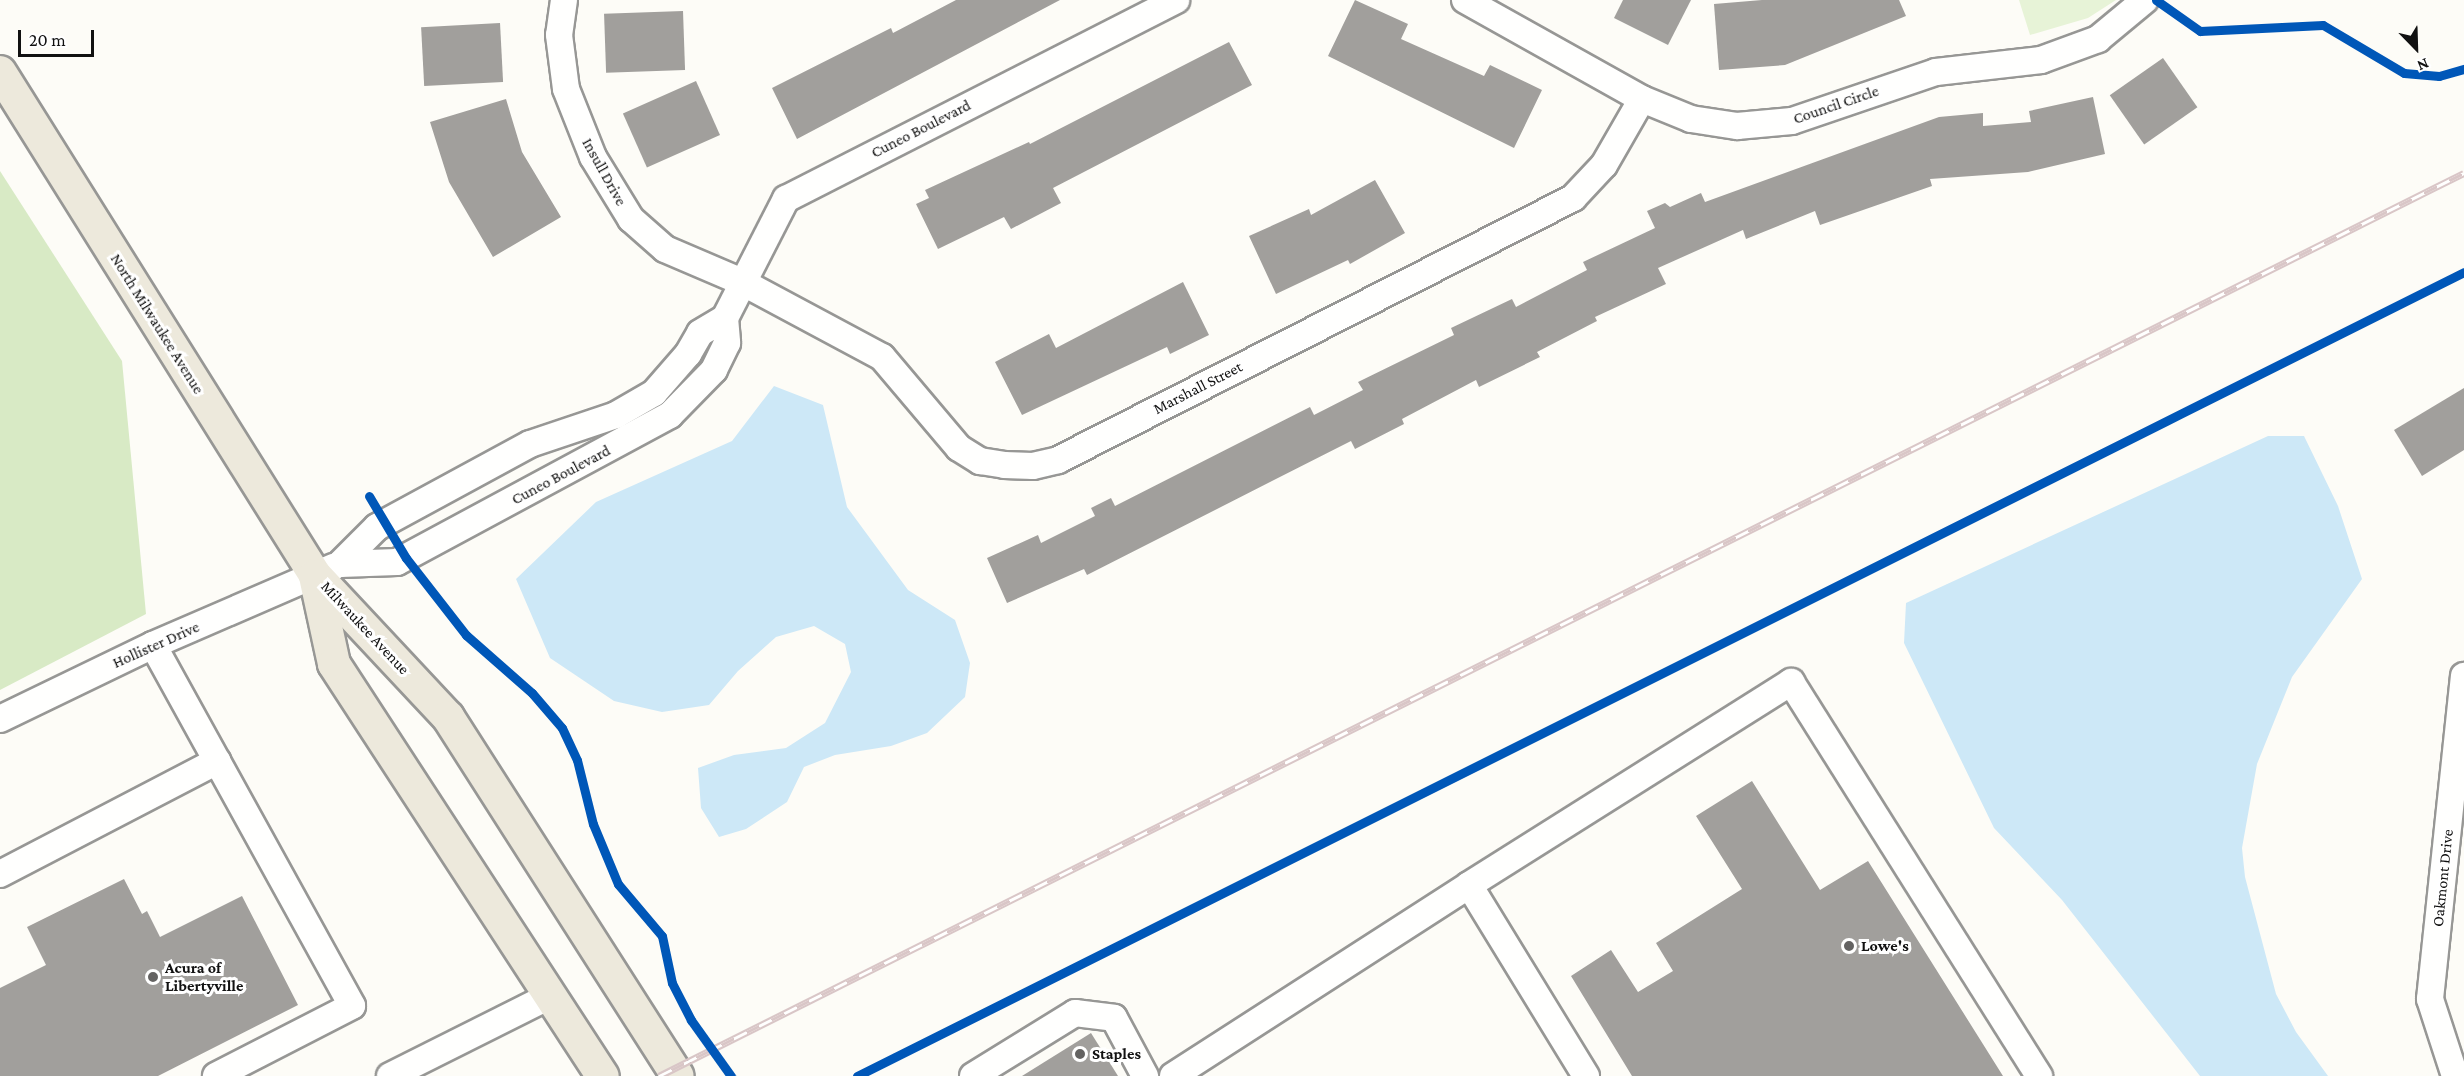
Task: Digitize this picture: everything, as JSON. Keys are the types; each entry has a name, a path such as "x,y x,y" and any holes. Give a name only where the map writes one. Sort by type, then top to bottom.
{"main road":[{"name":"North Milwaukee Avenue","path":"0,72 328,569"},
{"name":"Milwaukee Avenue","path":"328,569 334,664 548,997 603,1076"},
{"name":"Milwaukee Avenue","path":"328,569 448,717 678,1076"}],"street":[{"name":"Insull Drive","path":"564,0 559,35 566,89 593,157 630,219 665,249 740,281"},
{"name":"Cuneo Boulevard","path":"328,569 397,562 596,457 670,415 714,370 727,343 725,318 740,281 786,199 1176,0"},
{"name":"Council Circle","path":"1465,0 1642,99 1691,119 1737,126 1792,122 1936,72 2041,60 2098,39 2145,0"},
{"name":"Marshall Street","path":"740,281 882,357 959,448 980,461 1033,466 1058,460 1573,198 1604,165 1642,99"},
{"name":"Cuneo Boulevard","path":"328,569 377,526 530,444 616,416 654,393 688,354 700,333 725,318"},
{"path":"580,427 596,457"},
{"name":"Hollister Drive","path":"0,719 153,645 328,569"},
{"path":"153,645 352,1006 216,1076"},
{"name":"Oakmont Drive","path":"2455,1076 2430,999 2464,675"},
{"path":"1173,1076 1469,885 1791,682 2039,1076"},
{"path":"0,874 217,761"},
{"path":"1469,885 1586,1076"},
{"path":"390,1076 548,997"},
{"path":"973,1076 1075,1012 1114,1018 1145,1076"}],"green space":[{"path":"2019,0 2116,0 2088,18 2030,35"},
{"path":"0,171 122,361 146,614 0,690"}],"water":[{"path":"774,386 823,405 847,507 908,590 955,620 970,663 965,697 927,733 891,746 835,755 804,767 787,802 746,829 719,837 701,808 698,768 734,755 786,748 825,723 851,672 845,644 814,626 776,637 738,671 709,705 662,712 614,701 550,658 516,579 596,502 732,441"},
{"path":"2268,436 2304,436 2338,506 2362,579 2292,677 2257,764 2242,848 2245,877 2276,994 2296,1032 2328,1076 2200,1076 2062,900 1994,828 1904,643 1906,603"}],"building":[{"path":"956,0 1060,0 797,139 772,88 891,28 893,33"},
{"path":"1355,0 1408,24 1401,39 1484,76 1490,65 1542,90 1514,148 1328,56"},
{"path":"1623,0 1691,0 1668,45 1614,18"},
{"path":"1762,0 1899,0 1906,16 1785,65 1719,70 1714,4"},
{"path":"683,11 685,70 606,73 604,14"},
{"path":"500,23 503,82 424,86 421,27"},
{"path":"1229,42 1252,85 1053,188 1061,203 1011,229 1004,217 938,249 916,204 929,198 925,190 1029,142 1030,144"},
{"path":"2163,58 2197,107 2144,144 2110,95"},
{"path":"696,81 720,135 647,167 623,114"},
{"path":"2093,97 2105,154 2028,172 1930,179 1932,186 1820,225 1815,211 1746,239 1743,230 1658,268 1666,284 1595,317 1597,321 1537,352 1540,357 1479,387 1476,380 1402,419 1404,424 1355,449 1351,441 1087,575 1084,569 1007,603 987,558 1038,535 1041,543 1095,516 1091,508 1111,498 1115,506 1310,407 1314,415 1363,390 1358,382 1454,335 1451,328 1512,299 1516,307 1587,270 1583,262 1655,228 1647,211 1665,203 1670,207 1701,193 1705,202 1939,117 1983,113 1983,126 2031,122 2029,111"},
{"path":"506,99 522,152 561,217 493,257 449,182 430,122"},
{"path":"1375,180 1405,233 1350,264 1348,260 1276,294 1249,236 1309,209 1311,215"},
{"path":"1183,282 1209,335 1170,354 1167,347 1022,415 995,362 1049,334 1056,348"},
{"path":"2464,388 2464,450 2422,476 2394,430"},
{"name":"Lowe's","path":"1752,781 1820,890 1868,861 2003,1076 1632,1076 1571,976 1611,950 1638,992 1673,971 1656,943 1742,889 1696,816"},
{"name":"Acura of Libertyville","path":"124,879 142,914 147,911 160,937 242,896 298,1005 158,1076 0,1076 0,988 46,965 27,927"},
{"name":"Staples","path":"1091,1033 1118,1076 1022,1076"}],"railway":[{"path":"659,1076 2464,173"}],"cycle path":[{"path":"2156,0 2200,31 2323,25 2404,73 2439,76 2464,69"},
{"path":"857,1076 2464,272"},
{"path":"369,496 406,558 466,635 532,693 562,728 577,760 593,824 618,884 662,936 672,983 691,1020 731,1076"}],"place":[{"name":"Lowe's","path":"1849,946"},
{"name":"Acura of Libertyville","path":"153,977"},
{"name":"Staples","path":"1080,1054"}]}
